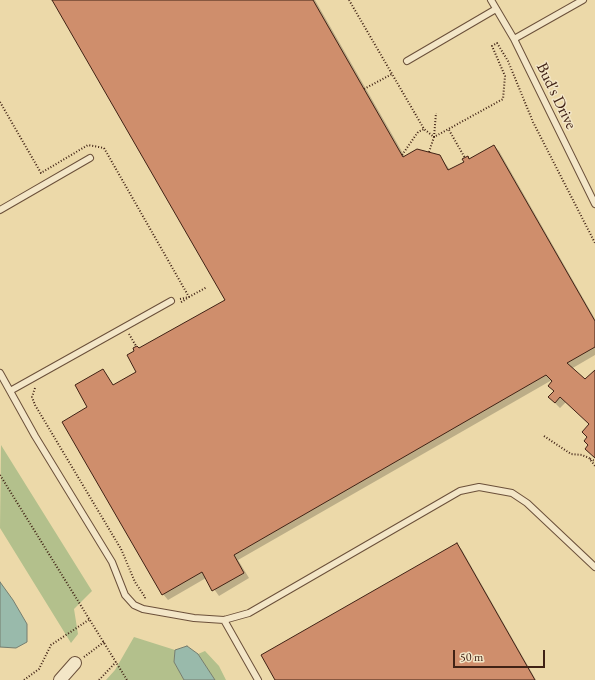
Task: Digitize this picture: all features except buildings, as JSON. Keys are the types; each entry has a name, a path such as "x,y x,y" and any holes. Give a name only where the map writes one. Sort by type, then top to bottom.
{"street":[{"path":"60,680 75,663"}],"lane":[{"name":"Bud's Drive","path":"491,0 514,39 595,204"},
{"path":"514,39 583,0"},
{"path":"407,61 496,9"},
{"path":"0,210 90,158"},
{"path":"10,391 173,303"},
{"path":"0,373 35,436 112,562 125,595 134,605 143,609 194,618 224,620 249,613 460,491 479,487 512,493 527,503 595,567"},
{"path":"224,620 258,680"}],"path":[{"path":"349,0 424,129 434,137"},
{"path":"434,137 450,130 503,99 505,76 492,46 497,42 508,61 533,122 595,243"},
{"path":"364,89 392,74"},
{"path":"0,102 41,173 88,145 104,148 189,297"},
{"path":"429,152 434,137 436,113"},
{"path":"402,155 418,132 424,129"},
{"path":"450,130 465,158"},
{"path":"173,303 189,297 207,287"},
{"path":"173,303 189,297"},
{"path":"122,337 129,333 136,346"},
{"path":"38,384 33,391 32,397 35,405 129,564 135,582 145,597 143,609"},
{"path":"544,436 571,454 582,455 595,461"},
{"path":"589,458 595,466"},
{"path":"0,475 127,680"},
{"path":"24,680 39,668 51,645 90,619"},
{"path":"75,663 104,642"},
{"path":"99,680 116,662"}],"green space":[{"path":"1,445 92,591 74,609 78,634 71,643 0,528"},
{"path":"134,637 175,650 174,662 184,680 106,680 115,670"},
{"path":"205,651 219,666 226,680 215,680 198,654"}],"shaded area":[{"path":"0,582 13,600 27,624 27,642 16,648 0,647"},
{"path":"187,646 198,654 215,680 184,680 174,662 175,650"}]}
